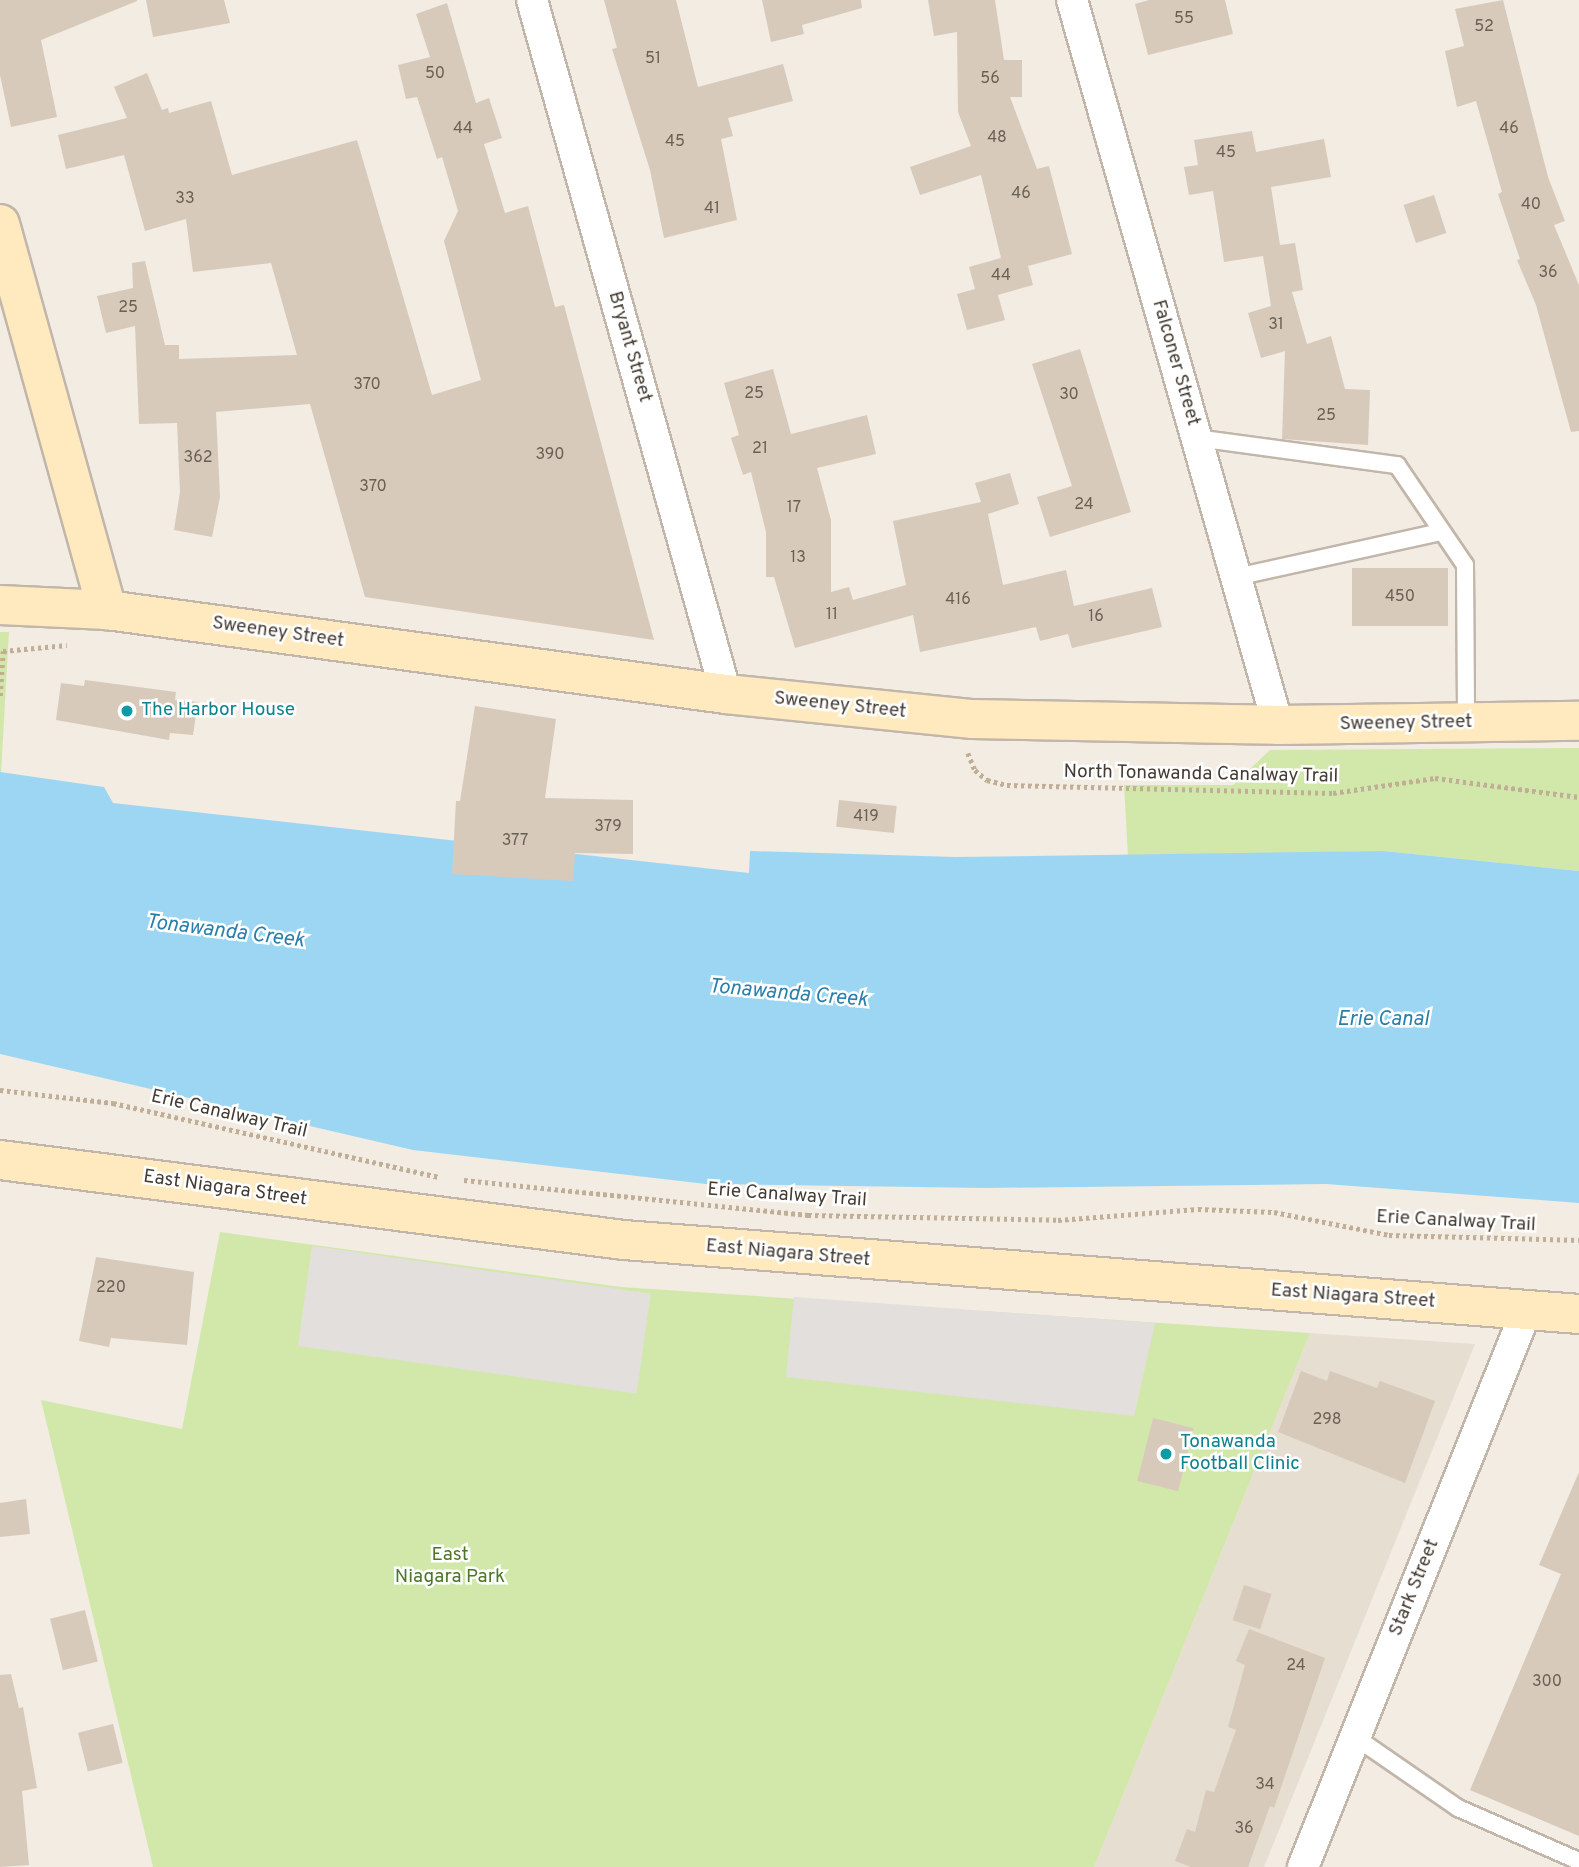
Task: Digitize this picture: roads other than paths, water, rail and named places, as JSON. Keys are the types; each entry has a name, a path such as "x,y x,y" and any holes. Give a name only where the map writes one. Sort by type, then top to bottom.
{"street":[{"name":"Bryant Street","path":"532,0 726,694"},
{"name":"Falconer Street","path":"1072,0 1278,726"},
{"path":"0,224 107,610"},
{"name":"Sweeney Street","path":"0,605 107,610 726,694 972,719 1278,726 1579,721"},
{"name":"East Niagara Street","path":"0,1160 624,1240 1579,1314"},
{"name":"Stark Street","path":"1303,1867 1527,1309"}],"lane":[{"path":"1196,438 1396,465 1465,565 1466,723"},
{"path":"1236,577 1441,532"},
{"path":"1355,1737 1458,1808 1579,1861"}],"water":[{"name":"Erie Canal","path":"0,772 104,787 113,803 749,873 750,851 956,857 1383,851 1579,871 1579,1203 1326,1184 986,1188 706,1184 413,1150 0,1054"}],"place":[{"name":"The Harbor House","path":"127,711"},
{"name":"Tonawanda Football Clinic","path":"1166,1454"}],"water label":[{"name":"Tonawanda Creek","path":"225,932"},
{"name":"Tonawanda Creek","path":"788,994"}],"park label":[{"name":"East Niagara Park","path":"450,1567"}]}
